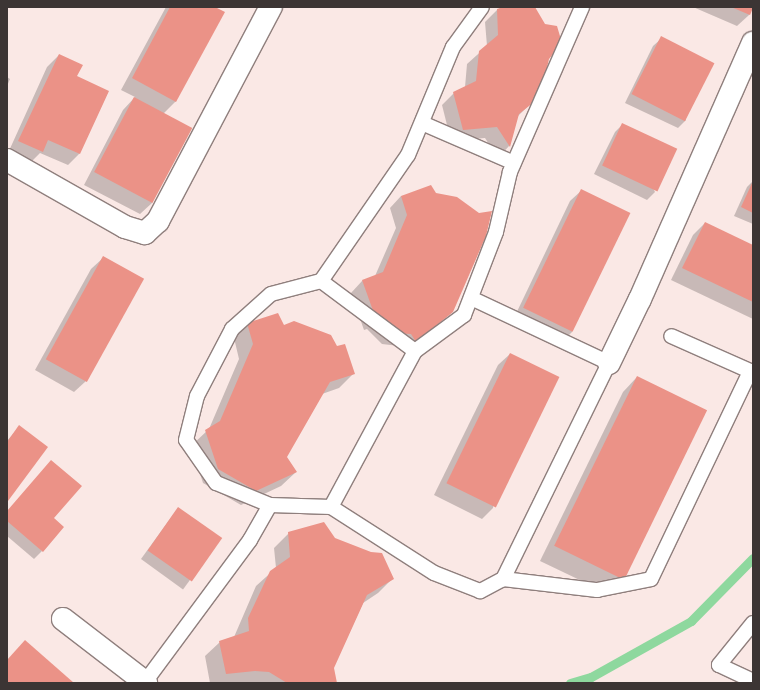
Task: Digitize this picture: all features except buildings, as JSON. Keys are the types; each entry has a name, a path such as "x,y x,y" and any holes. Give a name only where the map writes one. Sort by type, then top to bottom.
{"street":[{"path":"7,160 125,227 145,233 158,221 271,7"},
{"path":"609,362 640,299 753,43"},
{"path":"63,619 146,683"}],"lane":[{"path":"482,7 453,47 408,155 320,281 271,294 232,329 197,396 186,440 216,483 270,505 331,507 434,573 480,591 503,579 597,590 651,579 750,372 671,336"},
{"path":"331,507 415,351 464,315 496,232 514,163 582,7"},
{"path":"422,123 514,163"},
{"path":"320,281 415,351"},
{"path":"471,298 609,362 503,579"},
{"path":"146,683 250,540 270,505"},
{"path":"753,624 719,665 753,681"}],"waterway":[{"path":"570,683 591,677 691,621 753,558"}]}
